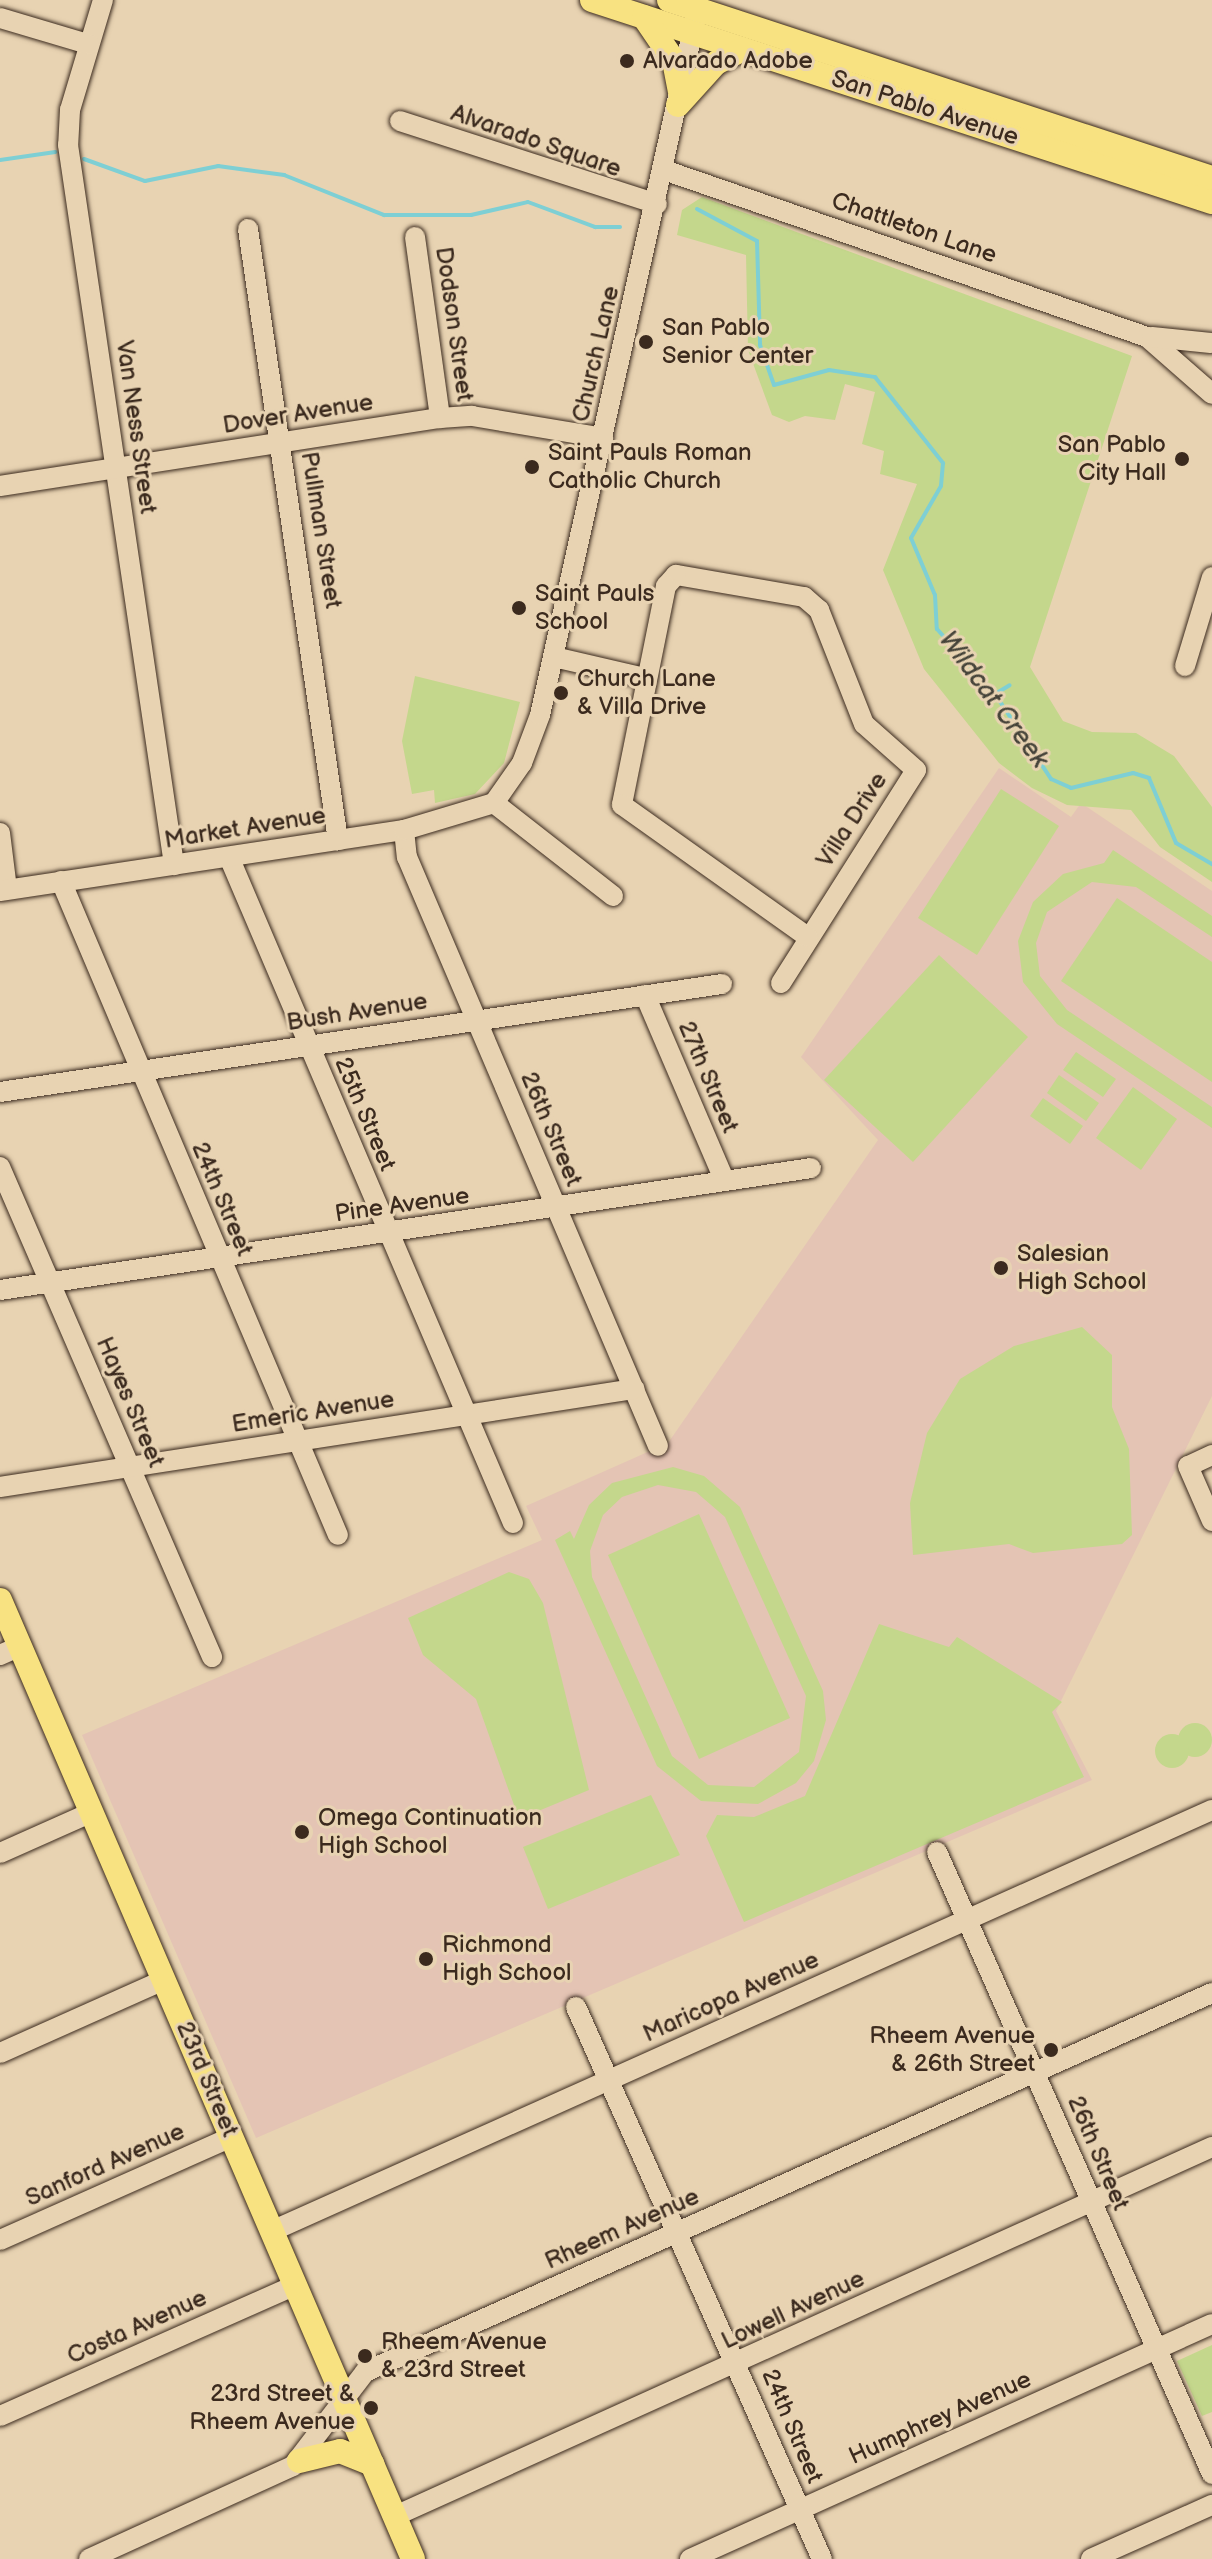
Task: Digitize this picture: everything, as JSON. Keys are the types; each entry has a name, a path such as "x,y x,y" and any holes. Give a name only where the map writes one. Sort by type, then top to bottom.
{"main road":[{"name":"San Pablo Avenue","path":"592,0 644,17 696,14 1212,178"},
{"name":"San Pablo Avenue","path":"669,0 696,14 743,49 1212,202"},
{"path":"644,17 674,61 679,98"},
{"path":"679,98 716,63 743,49"},
{"path":"878,93 886,88 944,101 961,96"},
{"name":"23rd Street","path":"0,1600 10,1651 92,1812 413,2559"},
{"path":"299,2461 340,2451 372,2464"}],"street":[{"name":"Van Ness Street","path":"103,0 88,44 68,145 174,865"},
{"name":"Church Lane","path":"494,803 522,763 554,657 657,204 696,14"},
{"path":"0,18 88,44"},
{"name":"Alvarado Square","path":"400,121 657,204"},
{"name":"Chattleton Lane","path":"664,170 1147,337 1212,343"},
{"name":"Pullman Street","path":"248,229 338,840"},
{"name":"Dodson Street","path":"415,237 440,418"},
{"name":"Chattleton Lane","path":"1147,337 1195,374 1212,394"},
{"path":"1195,374 1212,343"},
{"name":"Dover Avenue","path":"0,486 440,418 472,416 603,438"},
{"name":"Villa Drive","path":"676,575 804,597 819,610 864,724 916,770 808,937 622,805 645,678 666,586 676,575"},
{"path":"1185,666 1212,577"},
{"path":"554,657 645,678"},
{"path":"494,803 613,896"},
{"name":"Market Avenue","path":"4,890 404,830 494,803"},
{"name":"26th Street","path":"404,830 407,857 658,1446"},
{"path":"0,833 4,890"},
{"name":"25th Street","path":"229,857 513,1523"},
{"name":"24th Street","path":"61,881 338,1535"},
{"path":"781,983 808,937"},
{"name":"Bush Avenue","path":"0,1092 722,984"},
{"name":"27th Street","path":"645,995 724,1179"},
{"name":"Hayes Street","path":"0,1167 212,1657"},
{"name":"Pine Avenue","path":"0,1290 811,1168"},
{"name":"Emeric Avenue","path":"0,1487 634,1389"},
{"path":"1212,1455 1188,1466 1212,1521"},
{"name":"Maricopa Avenue","path":"272,2231 1212,1810"},
{"path":"0,1853 92,1812"},
{"name":"26th Street","path":"937,1852 1212,2474"},
{"path":"0,2053 164,1980"},
{"name":"Rheem Avenue","path":"89,2559 299,2461 365,2372 1212,1993"},
{"name":"24th Street","path":"576,2007 679,2232 822,2559"},
{"name":"Sanford Avenue","path":"0,2240 231,2137"},
{"name":"Lowell Avenue","path":"395,2516 1212,2147"},
{"name":"Costa Avenue","path":"0,2416 295,2285"},
{"name":"Humphrey Avenue","path":"690,2559 1212,2324"},
{"path":"1091,2559 1212,2505"}],"shaded area":[{"path":"999,768 1071,817 1081,803 1212,891 1212,1396 1056,1711 1092,1780 256,2138 82,1735 542,1540 526,1506 668,1443 878,1140 801,1057"}],"green space":[{"path":"702,197 1132,356 1030,667 1063,721 1092,732 1136,733 1174,756 1212,807 1212,882 1160,847 1131,810 1067,805 1032,788 999,763 924,669 883,570 917,484 880,474 884,451 862,444 875,392 845,384 835,420 805,416 789,422 772,415 748,350 746,255 677,235 682,210"},
{"path":"415,676 520,702 504,763 475,794 435,803 434,790 412,794 402,741"},
{"path":"1001,789 1059,826 977,955 918,918"},
{"path":"1113,850 1212,916 1212,937 1136,887 1092,882 1047,912 1036,943 1040,976 1067,1010 1212,1107 1212,1128 1057,1024 1023,982 1018,941 1033,902 1063,874 1104,863"},
{"path":"1117,898 1212,962 1212,1082 1061,981"},
{"path":"939,955 1028,1037 913,1162 824,1080"},
{"path":"1076,1052 1116,1079 1103,1097 1063,1070"},
{"path":"1059,1075 1099,1103 1086,1121 1047,1093"},
{"path":"1133,1087 1177,1119 1141,1170 1096,1138"},
{"path":"1043,1098 1083,1126 1070,1144 1030,1116"},
{"path":"1082,1327 1112,1355 1112,1407 1129,1449 1132,1535 1122,1544 1033,1553 1009,1544 913,1555 910,1503 927,1433 960,1379 1014,1346"},
{"path":"673,1467 704,1476 740,1507 823,1691 826,1720 814,1761 796,1783 758,1804 701,1801 657,1766 555,1540 570,1531 574,1539 589,1505 612,1483","holes":["658,1485 696,1492 725,1517 806,1696 799,1752 754,1787 708,1785 672,1756 592,1577 590,1551 603,1515 622,1497"]},
{"path":"699,1514 790,1718 699,1759 608,1555"},
{"path":"509,1572 529,1579 543,1603 589,1790 519,1819 476,1699 423,1655 408,1618"},
{"path":"879,1624 949,1647 957,1637 1062,1702 1052,1712 1084,1777 744,1922 706,1836 717,1815 754,1817 805,1796"},
{"path":"1195,1723 1207,1728 1212,1740 1207,1752 1195,1757 1183,1752 1178,1740 1183,1728"},
{"path":"1172,1734 1184,1739 1189,1751 1184,1763 1172,1768 1160,1763 1155,1751 1160,1739"},
{"path":"651,1795 680,1855 548,1909 523,1847"},
{"path":"1212,2345 1212,2412 1202,2416 1177,2361"}],"waterway":[{"name":"Wildcat Creek","path":"0,160 55,152"},
{"name":"Wildcat Creek","path":"84,159 145,181 218,166 284,175 384,215 471,215 528,202 595,227 620,227"},
{"name":"Wildcat Creek","path":"697,209 757,241 760,345 774,385 829,370 875,377 943,463 941,486 911,538 935,595 937,629 995,694 1051,779 1071,788 1133,773 1149,778 1176,843 1212,864"},
{"path":"995,694 1010,685"}],"place":[{"name":"Alvarado Adobe","path":"627,61"},
{"name":"San Pablo Senior Center","path":"646,342"},
{"name":"San Pablo City Hall","path":"1182,459"},
{"name":"Saint Pauls Roman Catholic Church","path":"532,467"},
{"name":"Saint Pauls School","path":"519,608"},
{"name":"Church Lane & Villa Drive","path":"561,693"},
{"name":"Salesian High School","path":"1001,1268"},
{"name":"Omega Continuation High School","path":"302,1832"},
{"name":"Richmond High School","path":"426,1959"},
{"name":"Rheem Avenue & 26th Street","path":"1051,2050"},
{"name":"Rheem Avenue & 23rd Street","path":"365,2356"},
{"name":"23rd Street & Rheem Avenue","path":"371,2408"}]}
